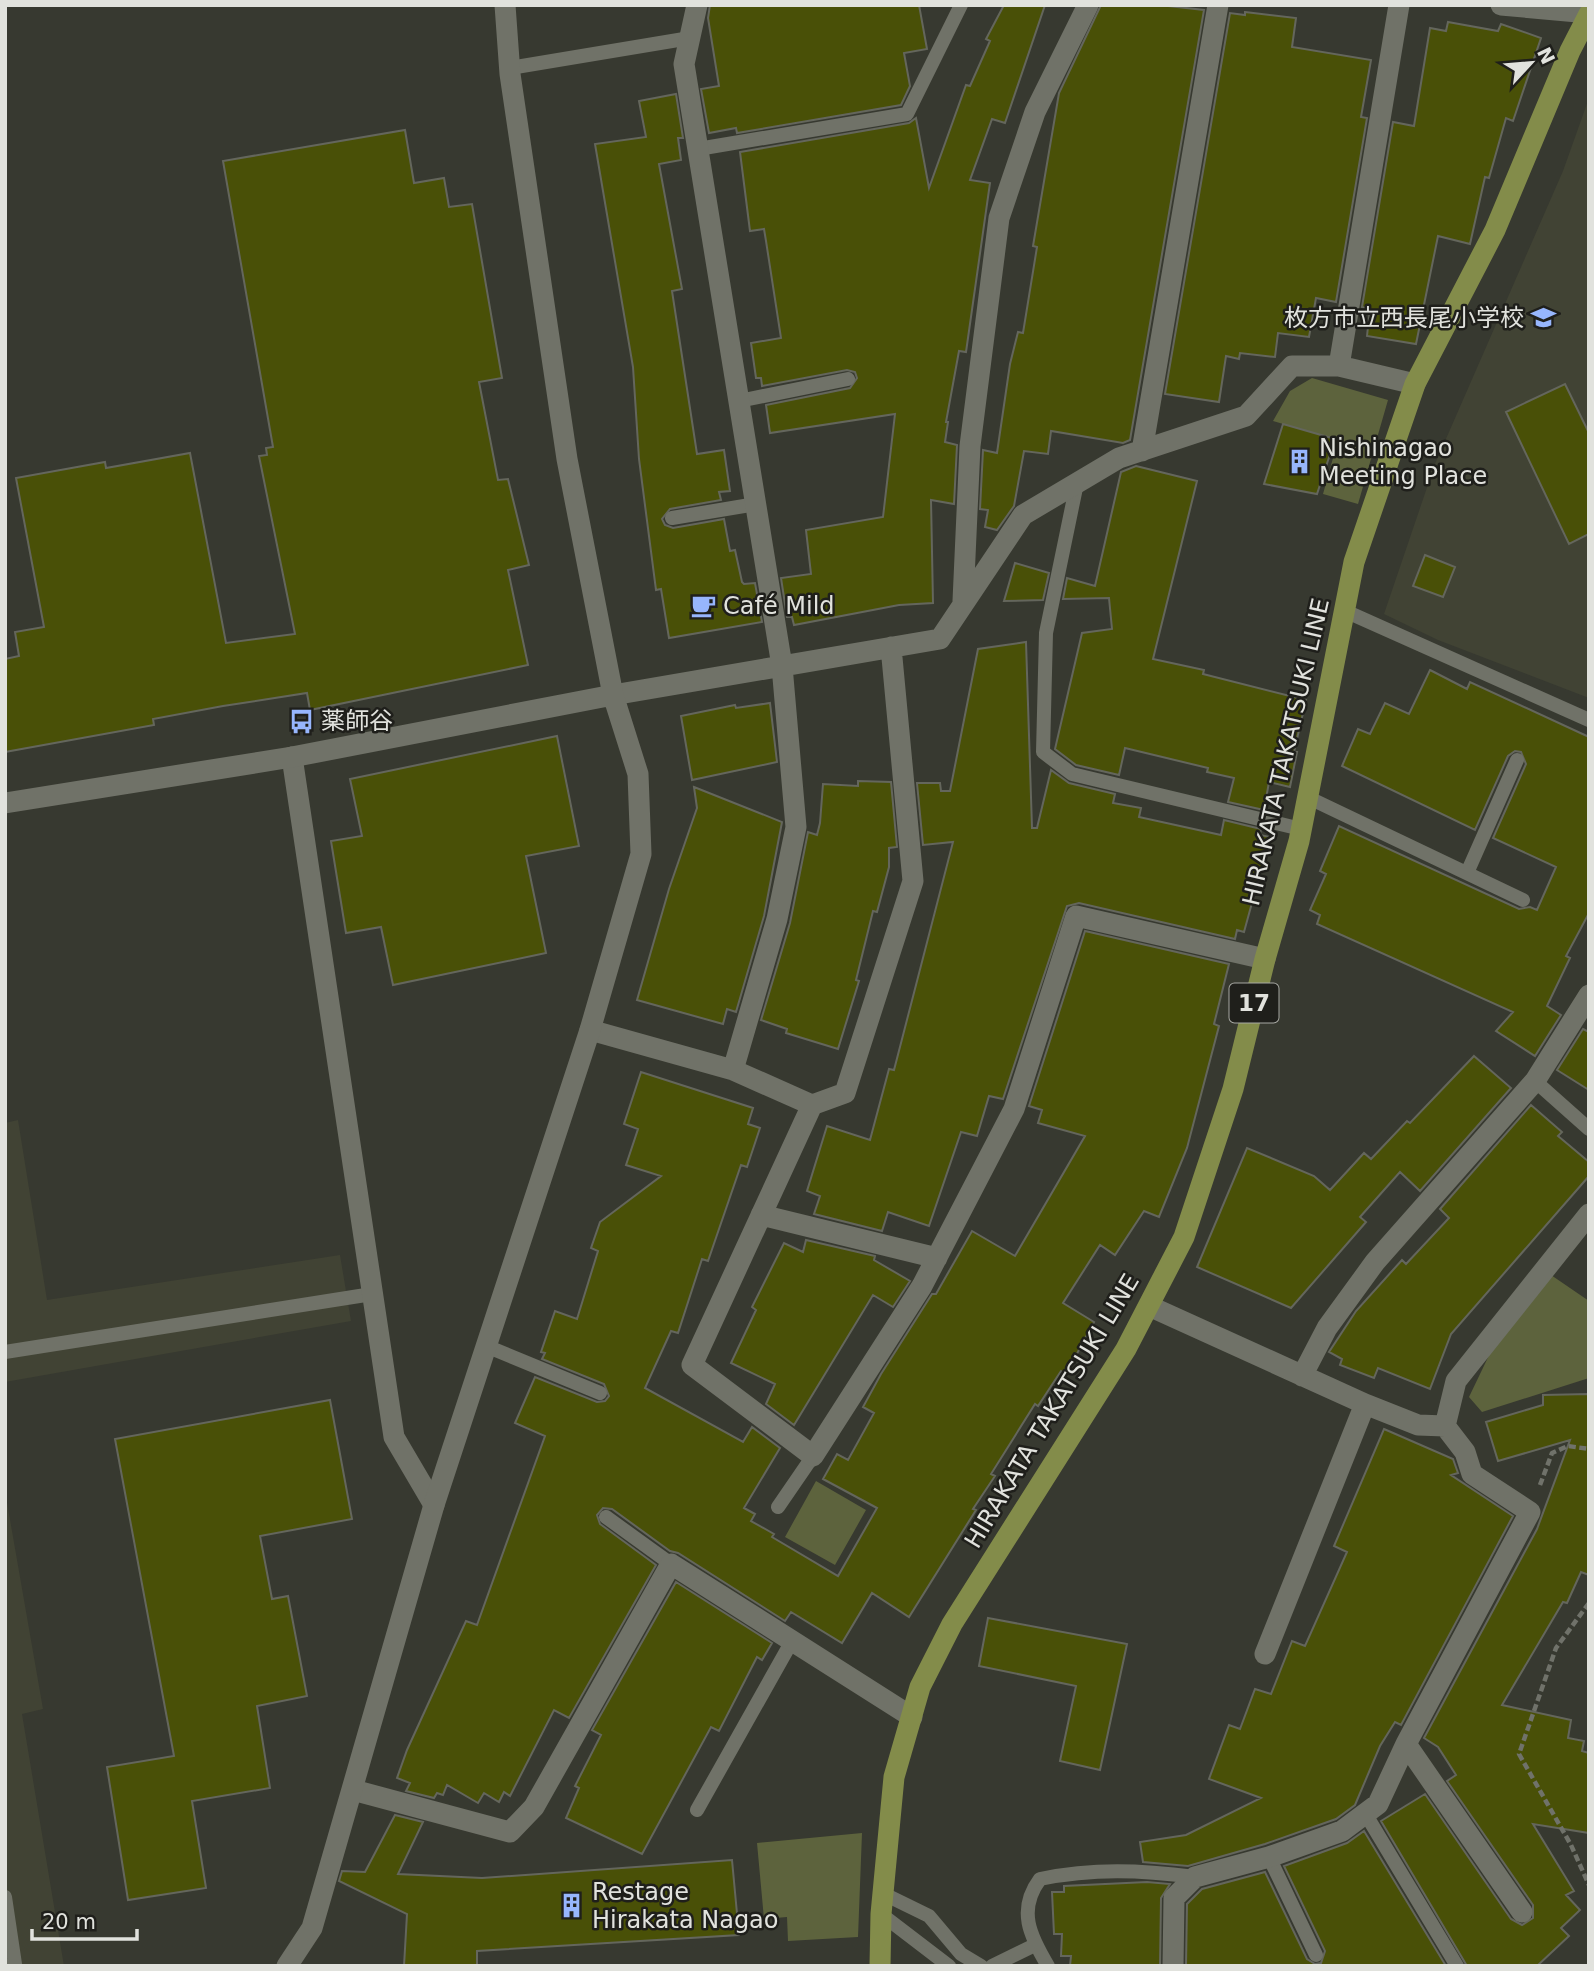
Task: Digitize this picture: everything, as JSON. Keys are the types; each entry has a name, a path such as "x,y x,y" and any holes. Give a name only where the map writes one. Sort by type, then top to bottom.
{"main road":[{"name":"HIRAKATA TAKATSUKI LINE","path":"880,1966 882,1904 894,1777 920,1687 952,1624 1126,1349 1184,1237 1233,1089 1301,829 1354,562 1415,384 1495,230 1570,51 1589,13"}],"street":[{"path":"287,1966 312,1928 434,1505 590,1030 640,854 638,774 614,695 567,459 510,68 505,5"},
{"path":"697,5 684,64 782,666 796,827 777,919 733,1070"},
{"path":"963,601 970,446 999,218 1035,112 1088,5"},
{"path":"1142,451 1218,5"},
{"path":"1339,366 1399,5"},
{"path":"1501,5 1589,13"},
{"path":"5,803 292,757 614,695 940,639 1023,515 1119,458 1246,416 1292,366 1339,366 1415,384"},
{"path":"590,1030 733,1070 812,1105 845,1093 913,881 891,647"},
{"path":"292,757 394,1437 434,1505"},
{"path":"812,1105 692,1365 813,1456 922,1286 1014,1109 1076,916 1265,959"},
{"path":"1302,1376 1327,1328 1375,1262 1535,1081 1589,995"},
{"path":"1173,1966 1174,1898 1195,1877 1269,1857 1342,1831 1378,1804 1406,1744 1530,1512 1472,1474 1465,1452 1446,1426 1456,1381 1589,1213"},
{"path":"761,1215 937,1258"},
{"path":"1149,1306 1365,1404 1418,1425 1446,1426"},
{"path":"1265,1654 1365,1404"},
{"path":"353,1790 510,1832 534,1807 671,1564 912,1717"},
{"path":"1406,1744 1522,1912"}],"lane":[{"path":"698,149 906,114 961,5"},
{"path":"510,68 690,38"},
{"path":"739,401 848,379"},
{"path":"1077,483 1046,633 1043,752 1072,774 1301,829"},
{"path":"672,517 756,504"},
{"path":"1345,611 1589,720"},
{"path":"1466,873 1517,760"},
{"path":"1307,797 1522,900"},
{"path":"1535,1081 1589,1129"},
{"path":"5,1352 372,1294"},
{"path":"486,1346 600,1393"},
{"path":"778,1507 813,1456"},
{"path":"606,1517 671,1564"},
{"path":"697,1810 792,1640"},
{"path":"1365,1814 1457,1966"},
{"path":"1269,1857 1316,1955"},
{"path":"1048,1966 1027,1926 1030,1893 1040,1879 1074,1872 1132,1869 1195,1877"},
{"path":"5,1897 15,1964 6,1966"},
{"path":"882,1904 949,1966"},
{"path":"882,1904 929,1916 961,1954 981,1966"},
{"path":"992,1966 1035,1945"}],"path":[{"path":"1530,1512 1552,1453 1568,1446 1589,1449"},
{"path":"1589,1603 1556,1648 1519,1754 1572,1845 1589,1885"}],"shaded area":[{"name":"枚方市立西長尾小学校","path":"1589,98 1589,698 1438,640 1384,614 1435,464 1563,171"},
{"path":"18,1120 47,1300 340,1255 351,1321 5,1382 5,1123"},
{"path":"5,1491 43,1709 22,1714 64,1966 5,1966"}],"green space":[{"path":"1312,378 1388,400 1358,504 1323,494 1338,440 1273,421 1290,391"},
{"path":"1551,1275 1589,1301 1589,1378 1482,1412 1469,1397 1493,1347"},
{"path":"816,1481 866,1510 835,1565 785,1537"},
{"path":"862,1833 858,1937 788,1941 787,1917 764,1919 757,1843"}],"building":[{"path":"710,5 919,5 927,49 904,53 910,86 901,105 737,133 736,128 709,133 701,89 719,86 708,18"},
{"path":"1004,5 1045,5 1005,123 992,119 970,180 990,183 966,352 959,351 946,422 945,442 957,445 954,504 931,500 933,603 899,605 794,625 792,617 787,617 781,578 811,574 806,530 883,517 895,414 770,433 766,405 850,388 857,378 855,372 847,370 762,386 761,378 756,378 751,343 781,338 764,229 750,231 740,152 909,123 916,118 929,188 966,85 970,86 990,41 986,39"},
{"path":"1101,5 1159,5 1204,10 1130,440 1123,443 1051,431 1048,454 1024,451 1014,506 997,530 985,527 988,510 980,509 983,450 997,453 1010,364 1018,332 1023,333 1037,247 1033,246 1059,93"},
{"path":"1245,12 1296,18 1292,47 1371,60 1361,117 1367,118 1336,302 1316,298 1309,337 1278,333 1275,357 1240,353 1239,359 1226,356 1219,402 1165,394 1230,13 1245,15"},
{"path":"1448,22 1498,31 1501,24 1541,38 1513,121 1506,118 1489,178 1485,177 1470,244 1438,236 1416,344 1367,336 1370,309 1362,307 1393,122 1414,126 1430,28 1446,31"},
{"path":"676,94 683,138 678,138 681,160 659,164 682,289 672,291 697,454 724,450 730,491 719,492 721,500 670,509 662,519 665,525 673,528 724,519 730,551 735,550 742,582 755,583 762,622 669,638 661,589 656,590 639,459 633,367 595,144 646,137 639,101"},
{"path":"405,130 414,183 444,178 449,207 472,204 502,378 479,382 498,480 508,479 529,565 508,570 528,665 310,710 307,693 223,706 153,719 154,725 5,752 5,659 19,656 15,632 44,627 16,478 105,462 106,468 190,453 226,643 295,634 259,456 267,455 266,448 273,447 223,161"},
{"path":"1565,384 1589,433 1589,534 1569,544 1506,412"},
{"name":"Nishinagao Meeting Place","path":"1283,424 1335,439 1317,494 1264,484"},
{"path":"1136,466 1197,481 1153,659 1204,670 1203,674 1306,700 1294,752 1297,752 1290,787 1269,782 1264,810 1228,802 1234,778 1207,772 1208,768 1125,748 1119,775 1076,765 1055,749 1082,633 1112,629 1109,598 1063,599 1067,578 1095,586 1121,472"},
{"path":"1425,555 1455,567 1443,597 1413,586"},
{"path":"1015,563 1049,573 1043,600 1004,601"},
{"path":"1026,642 1032,828 1037,828 1051,770 1069,783 1115,794 1113,803 1141,808 1139,817 1221,835 1224,820 1261,829 1260,835 1270,837 1244,932 1237,930 1235,939 1079,903 1067,906 1003,1099 989,1096 977,1136 961,1132 929,1226 888,1212 882,1231 814,1214 820,1196 807,1191 827,1126 870,1140 889,1069 894,1070 953,842 923,845 917,783 940,783 941,791 950,791 978,649"},
{"path":"1430,670 1467,689 1470,682 1589,737 1589,913 1566,956 1570,958 1547,1006 1561,1015 1535,1056 1496,1031 1513,1012 1317,924 1320,915 1310,910 1326,874 1320,871 1339,826 1519,909 1530,907 1537,910 1556,867 1493,838 1526,764 1521,752 1515,751 1508,756 1475,830 1342,766 1358,729 1370,734 1385,703 1409,714"},
{"path":"770,703 777,762 692,780 681,716 735,705 736,708"},
{"path":"557,736 579,846 526,856 546,953 393,985 381,927 346,933 331,841 362,836 350,779"},
{"path":"858,781 891,782 897,847 889,848 889,867 877,912 873,911 856,980 859,981 838,1049 786,1033 787,1029 761,1020 790,923 808,832 817,835 823,784 858,786"},
{"path":"694,787 782,822 764,916 736,1012 727,1009 723,1024 637,1000 669,889 697,808"},
{"path":"1085,931 1229,964 1214,1024 1219,1026 1187,1148 1159,1217 1144,1211 1115,1255 1100,1245 1063,1303 1094,1322 1066,1374 1061,1371 1038,1406 1035,1404 991,1474 995,1476 973,1509 976,1510 909,1617 872,1593 842,1643 791,1612 785,1621 678,1553 670,1551 612,1509 603,1508 597,1515 600,1524 656,1565 569,1718 554,1710 510,1796 504,1792 499,1802 484,1793 478,1803 447,1785 443,1795 437,1793 434,1798 406,1791 410,1783 397,1778 407,1750 466,1621 477,1625 545,1436 515,1423 535,1377 597,1402 605,1401 609,1396 604,1384 542,1359 545,1353 541,1352 555,1311 577,1319 598,1251 591,1248 600,1222 661,1176 626,1165 638,1129 624,1124 641,1072 753,1108 748,1124 760,1128 747,1167 741,1165 708,1261 702,1259 678,1333 671,1331 645,1388 743,1442 752,1427 780,1448 744,1508 755,1514 751,1521 774,1534 772,1537 838,1576 877,1508 823,1479 837,1454 848,1460 874,1413 863,1407 881,1374 932,1294 936,1294 972,1231 1015,1256 1085,1136 1038,1123 1042,1110 1029,1106"},
{"path":"1583,1029 1589,1032 1589,1090 1557,1070"},
{"path":"1474,1056 1511,1088 1420,1191 1400,1172 1360,1217 1366,1222 1291,1308 1197,1267 1247,1148 1314,1176 1330,1190 1364,1153 1371,1159 1407,1121 1410,1123"},
{"path":"1531,1105 1562,1132 1558,1136 1589,1162 1589,1176 1451,1334 1430,1389 1378,1368 1374,1378 1340,1365 1342,1359 1329,1352 1356,1311 1402,1260 1406,1264 1449,1218 1440,1209"},
{"path":"806,1240 875,1256 874,1260 910,1281 893,1307 873,1295 794,1425 766,1404 775,1384 731,1363 756,1310 752,1307 784,1243 803,1252"},
{"path":"1589,1394 1589,1575 1581,1572 1567,1603 1563,1602 1502,1705 1571,1720 1568,1738 1584,1741 1582,1751 1589,1753 1589,1833 1533,1824 1574,1891 1566,1895 1580,1910 1561,1928 1569,1936 1537,1966 1467,1966 1381,1821 1425,1794 1511,1919 1522,1925 1533,1918 1533,1905 1447,1781 1456,1775 1438,1747 1424,1738 1537,1529 1570,1440 1498,1461 1486,1422 1543,1405 1543,1395"},
{"path":"330,1400 352,1519 260,1536 272,1599 288,1596 307,1696 257,1706 270,1788 192,1801 206,1888 128,1900 107,1767 174,1756 115,1439"},
{"path":"1384,1429 1453,1459 1458,1473 1451,1475 1513,1516 1401,1725 1395,1722 1380,1746 1355,1805 1336,1819 1265,1844 1188,1866 1143,1862 1140,1842 1186,1835 1261,1798 1209,1779 1229,1725 1240,1729 1255,1689 1271,1694 1292,1641 1305,1646 1347,1552 1334,1546"},
{"path":"676,1582 772,1643 762,1660 757,1657 719,1731 711,1727 642,1854 566,1818 579,1788 575,1786 601,1735 592,1730"},
{"path":"988,1618 1127,1644 1100,1770 1060,1761 1076,1686 979,1666"},
{"name":"Restage Hirakata Nagao","path":"395,1815 423,1822 398,1874 482,1878 732,1860 739,1935 477,1951 477,1966 404,1966 407,1914 339,1881 342,1871 365,1872"},
{"path":"1364,1831 1446,1966 1186,1966 1187,1904 1202,1889 1265,1872 1307,1959 1315,1964 1321,1963 1325,1951 1284,1866 1347,1843"},
{"path":"1147,1882 1170,1884 1161,1898 1160,1966 1070,1966 1071,1956 1061,1956 1062,1934 1054,1934 1052,1892 1064,1892 1064,1886"}],"place":[{"name":"枚方市立西長尾小学校","path":"1544,318"},
{"name":"Nishinagao Meeting Place","path":"1299,462"},
{"name":"Café Mild","path":"703,606"},
{"name":"薬師谷","path":"301,721"},
{"name":"Restage Hirakata Nagao","path":"572,1906"}]}
